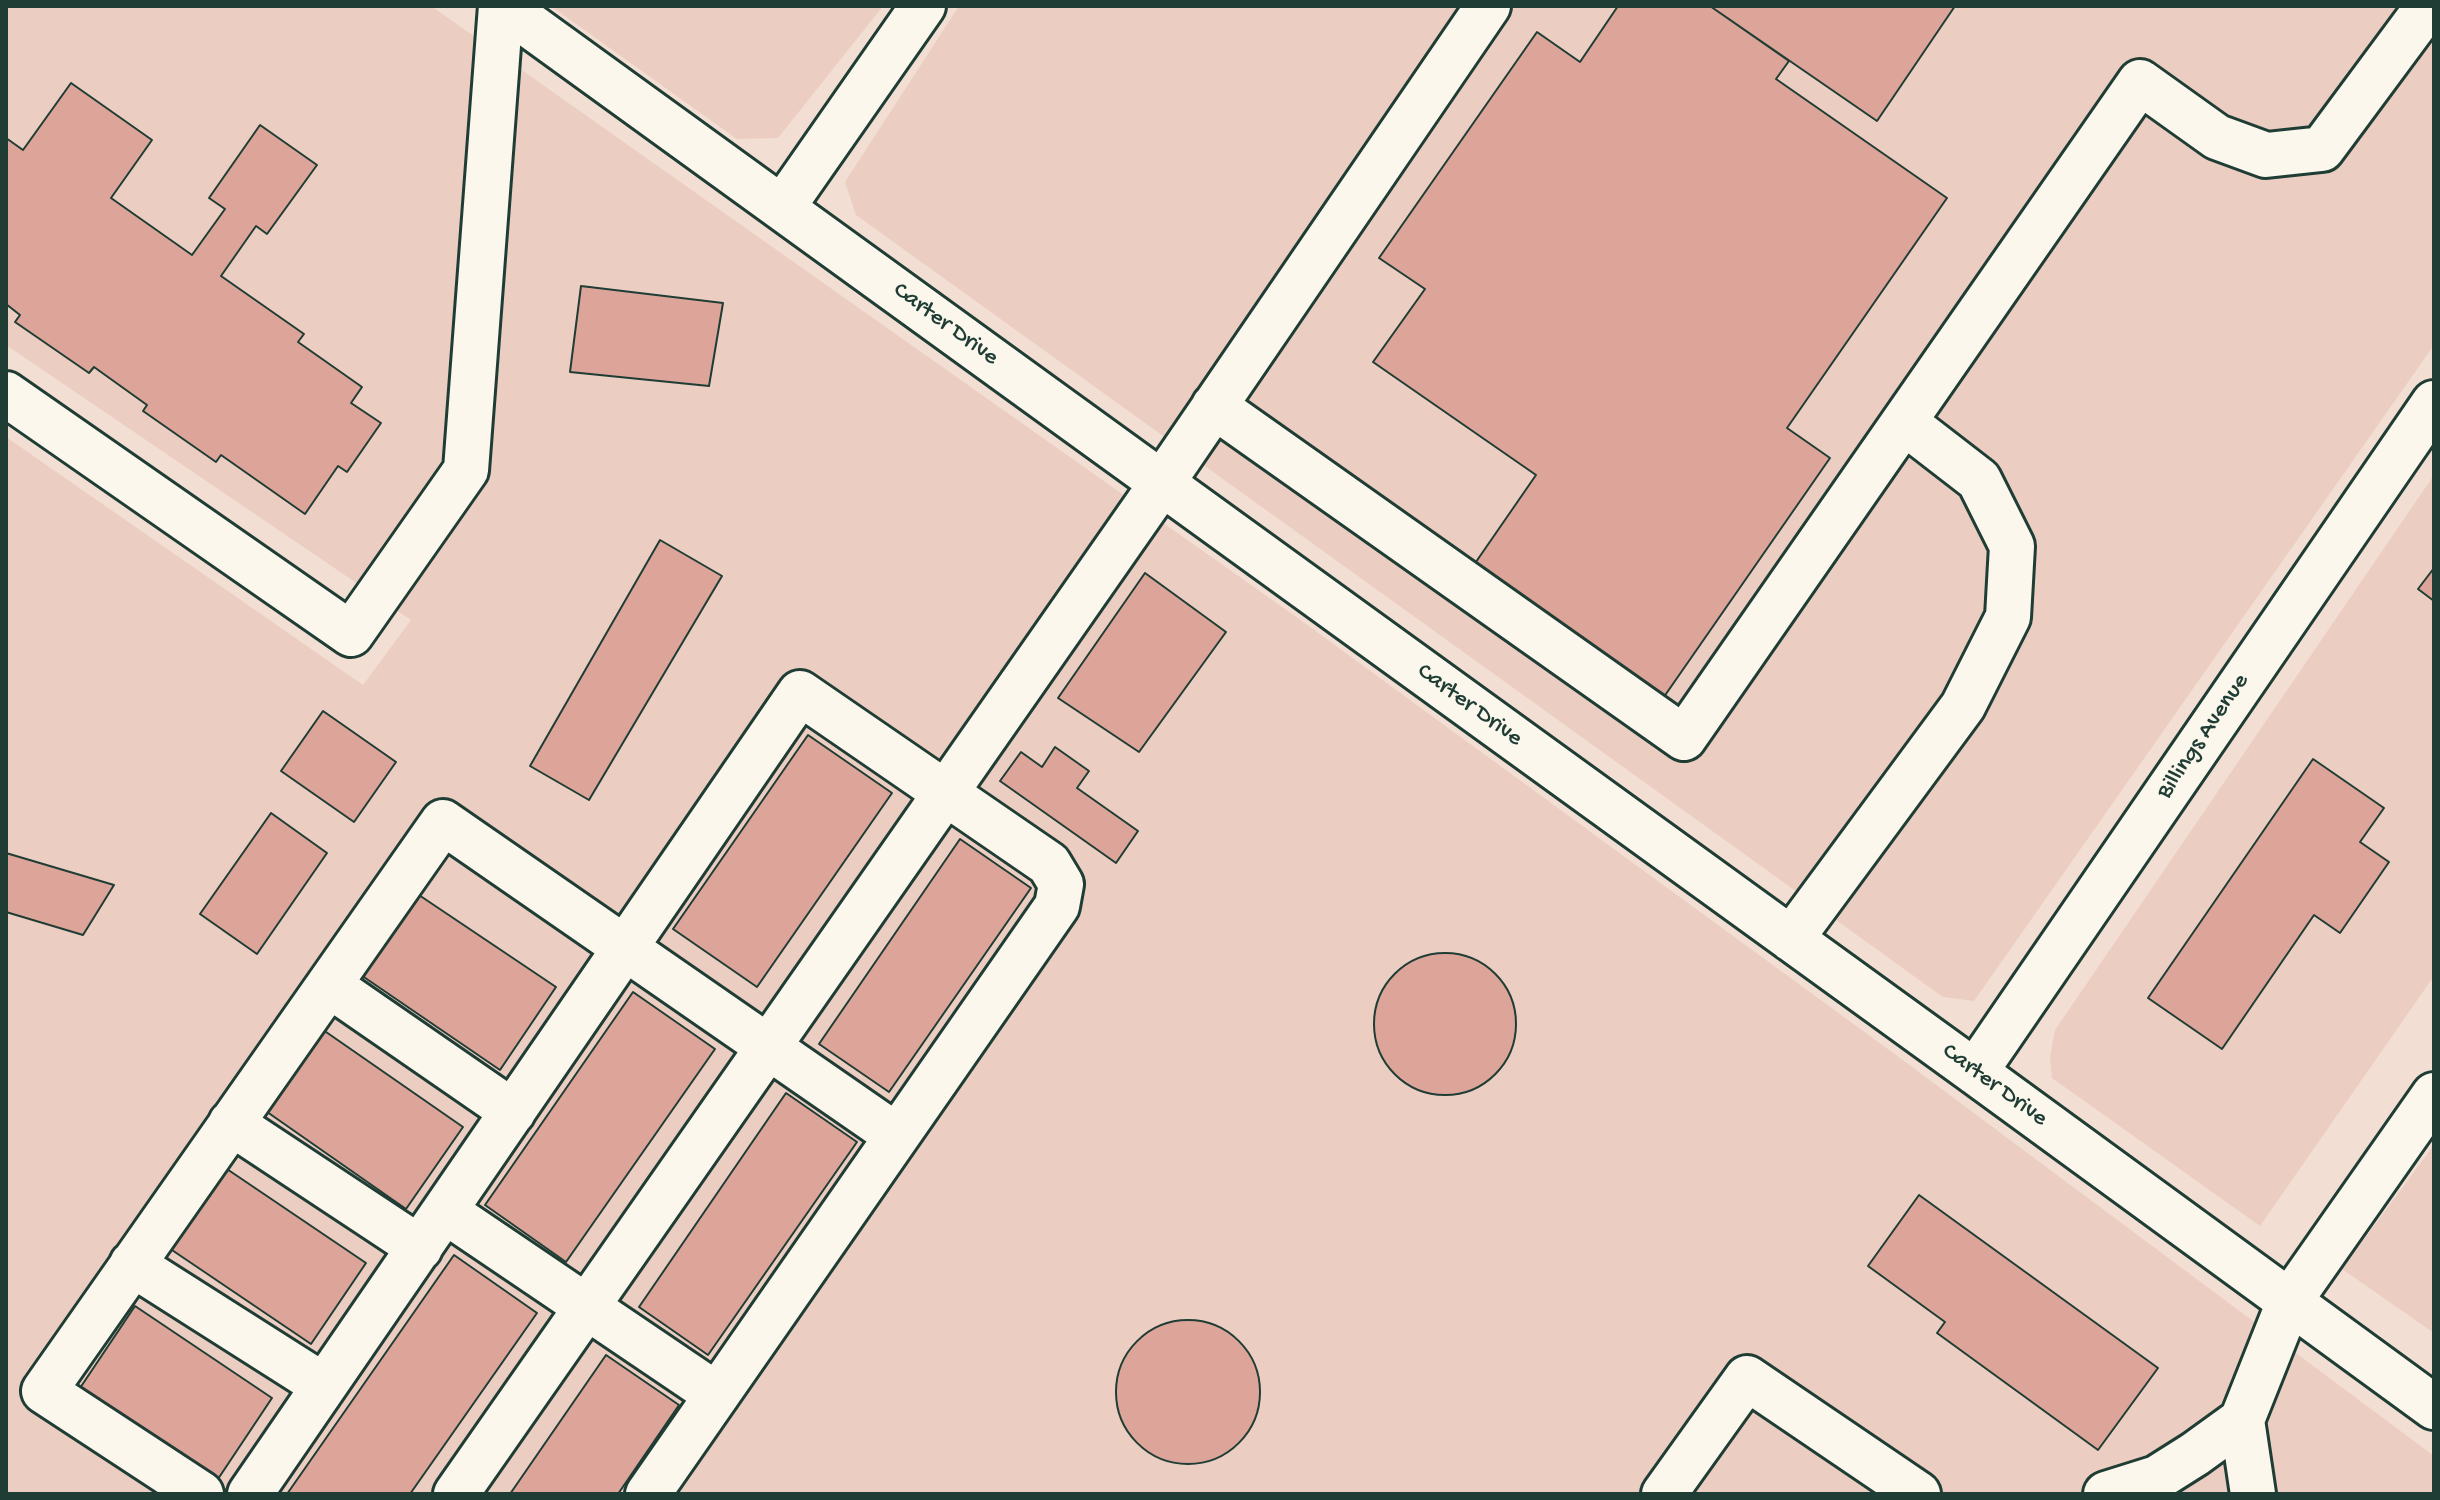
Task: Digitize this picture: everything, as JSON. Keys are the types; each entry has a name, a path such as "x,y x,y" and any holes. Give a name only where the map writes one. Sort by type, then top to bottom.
{"street":[{"name":"Carter Drive","path":"502,6 2434,1407"},
{"path":"6,394 351,634 466,470 502,6"},
{"path":"782,208 923,6"},
{"path":"456,1494 1162,483 1488,6"},
{"path":"1214,406 1684,738 2140,82 2217,137 2266,155 2322,149 2428,6"},
{"name":"Billings Avenue","path":"1975,1072 2434,403"},
{"path":"1791,939 1963,706 2008,617 2012,546 1979,480 1904,422"},
{"path":"250,1494 800,693 1049,864 1061,884 1057,906 648,1494"},
{"path":"201,1494 44,1391 443,822 897,1136"},
{"path":"329,985 513,1112"},
{"path":"2253,1494 2242,1420 2289,1302 2434,1095"},
{"path":"231,1123 420,1248"},
{"path":"445,1211 717,1395"},
{"path":"132,1264 324,1386"},
{"path":"1664,1494 1747,1378 1918,1494"},
{"path":"2106,1494 2157,1478 2242,1420"}],"shaded area":[{"path":"6,6 431,6 1295,616 1896,1055 2434,1456 2434,1494 6,1494 6,437 363,685 411,620 6,345"},
{"path":"551,6 883,6 778,138 737,139"},
{"path":"959,6 2434,6 2434,345 1974,1001 1943,997 856,215 845,182"},
{"path":"2434,475 2434,976 2260,1226 2052,1078 2050,1057 2055,1030"},
{"path":"2434,1145 2434,1333 2342,1269"}],"building":[{"path":"1618,6 1710,6 1789,61 1776,79 1947,198 1787,428 1830,458 1659,704 1469,572 1536,475 1373,362 1425,289 1379,258 1537,32 1580,62"},
{"path":"1710,6 1955,6 1877,121"},
{"path":"71,83 152,140 111,198 192,255 225,209 209,198 260,125 317,165 267,234 256,226 221,276 304,334 298,342 362,387 351,403 381,423 347,472 338,466 305,514 221,455 216,462 143,411 147,405 94,367 89,373 15,322 20,315 6,304 6,138 23,150"},
{"path":"581,286 723,303 709,386 570,372"},
{"path":"660,540 722,576 589,800 530,766"},
{"path":"2434,568 2434,601 2418,589"},
{"path":"1145,573 1226,632 1139,752 1058,698"},
{"path":"323,711 396,762 354,822 281,771"},
{"path":"808,735 892,793 757,987 673,929"},
{"path":"1055,747 1089,771 1077,788 1138,831 1116,863 1000,781 1021,752 1042,767"},
{"path":"2313,759 2384,808 2360,842 2389,862 2340,933 2314,915 2222,1049 2148,998"},
{"path":"271,813 327,853 257,954 200,914"},
{"path":"960,839 1031,888 889,1092 819,1044"},
{"path":"6,853 114,885 83,935 6,912"},
{"path":"410,889 556,987 500,1070 355,971"},
{"path":"1445,953 1472,958 1495,974 1511,997 1516,1024 1511,1051 1495,1074 1472,1090 1445,1095 1418,1090 1395,1074 1379,1051 1374,1024 1379,997 1395,974 1418,958"},
{"path":"633,992 715,1049 566,1262 485,1205"},
{"path":"316,1025 463,1127 406,1209 260,1107"},
{"path":"786,1093 857,1142 708,1355 639,1307"},
{"path":"221,1165 366,1263 311,1344 166,1246"},
{"path":"1919,1195 2158,1368 2098,1450 1937,1333 1945,1322 1868,1266"},
{"path":"454,1255 537,1313 410,1494 287,1494"},
{"path":"135,1306 272,1398 216,1482 78,1391"},
{"path":"1188,1320 1215,1326 1239,1341 1254,1365 1260,1392 1254,1419 1239,1443 1215,1458 1188,1464 1161,1458 1137,1443 1122,1419 1116,1392 1122,1365 1137,1341 1161,1326"},
{"path":"606,1355 679,1405 618,1494 510,1494"}]}
